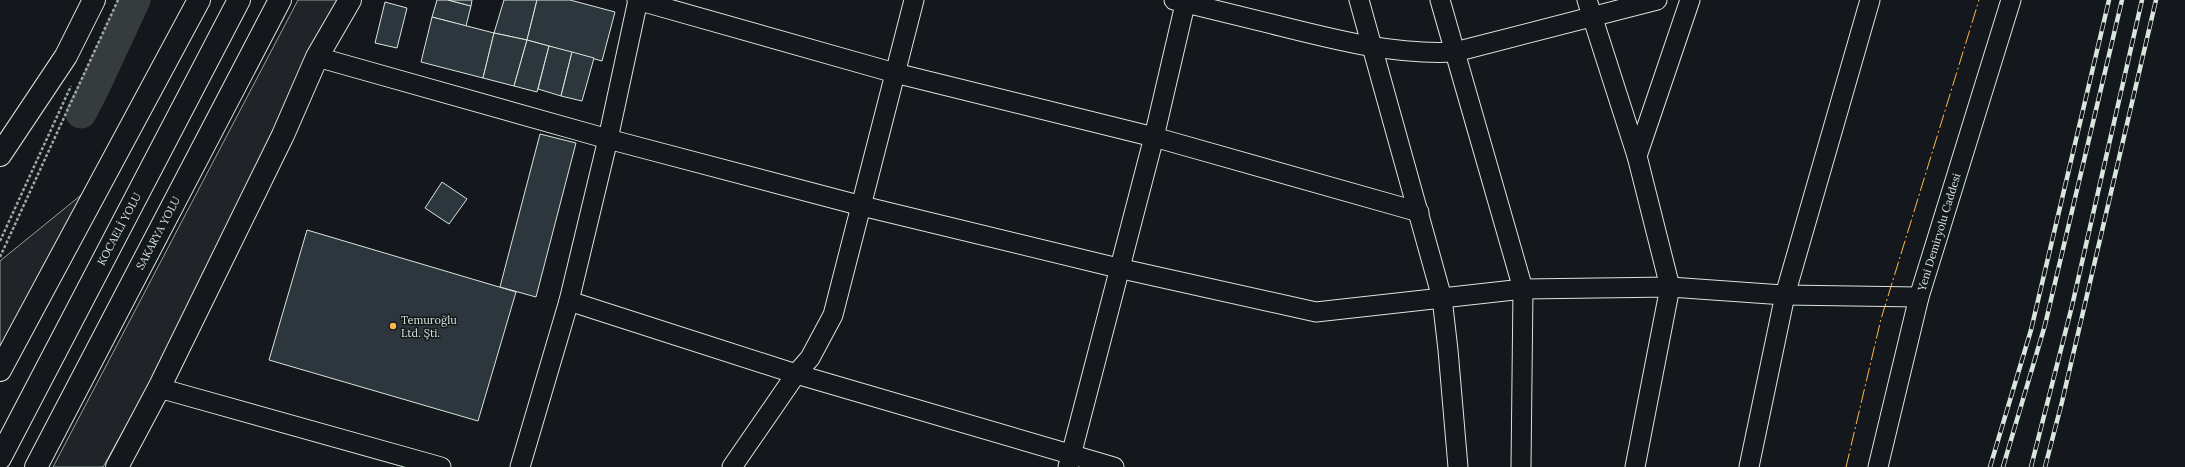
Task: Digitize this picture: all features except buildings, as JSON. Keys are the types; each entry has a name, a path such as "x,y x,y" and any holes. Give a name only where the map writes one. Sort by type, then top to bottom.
{"main road":[{"path":"0,138 57,52 84,0"},
{"path":"0,156 66,56 94,0"},
{"path":"2,364 199,0"},
{"name":"KOCAELİ YOLU","path":"0,458 239,0"},
{"name":"SAKARYA YOLU","path":"36,467 280,0"},
{"path":"117,467 159,388 284,135 317,57 350,0"}],"street":[{"path":"520,467 569,301 608,139 638,0 895,72 1154,137 1419,212"},
{"path":"732,467 796,374 820,344 833,315 914,0"},
{"path":"1359,0 1442,298 1458,467"},
{"path":"1440,0 1523,289 1521,467"},
{"path":"1069,460 1118,268 1154,137 1182,1 1336,40 1414,53 1455,52 1590,9 1657,0"},
{"path":"1637,156 1690,0"},
{"path":"1748,467 1785,295 1870,0"},
{"name":"Yeni Demiryolu Caddesi","path":"1878,467 1919,297 2011,0"},
{"path":"1590,9 1637,156 1670,287 1635,467"},
{"path":"317,57 608,139 862,206 1118,268 1316,312 1523,289 1670,287 1785,295 1919,297"},
{"path":"569,301 1069,460 1114,467"},
{"path":"159,388 441,467"}],"path":[{"path":"0,257 118,0"},
{"path":"0,241 72,85"}],"shaded area":[{"path":"298,0 346,0 155,374 103,467 53,467"},
{"path":"91,187 0,363 0,261"}],"waterway":[{"path":"81,113 135,0"}],"railway":[{"path":"1990,467 2031,330 2109,0"},
{"path":"2003,467 2045,325 2122,0"},
{"path":"2031,467 2072,306 2142,0"},
{"path":"2045,467 2062,402 2156,0"}],"power":[{"path":"1846,467 1881,319 1979,0"}],"place":[{"name":"Temuroğlu Ltd. Şti.","path":"393,326"}]}
